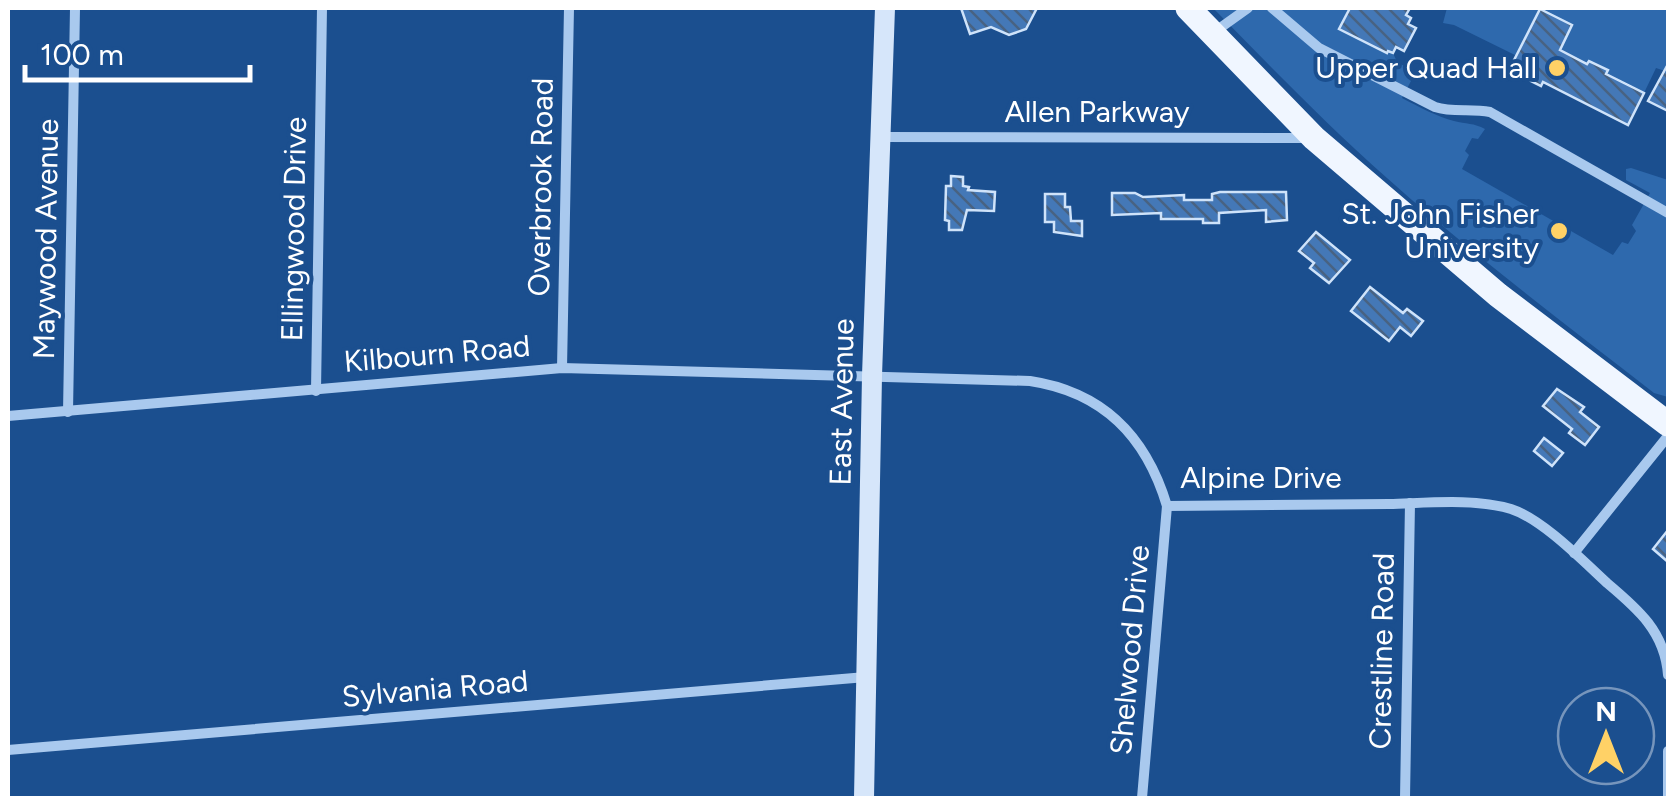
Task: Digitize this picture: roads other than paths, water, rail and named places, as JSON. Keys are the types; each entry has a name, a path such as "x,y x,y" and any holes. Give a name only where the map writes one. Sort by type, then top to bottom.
{"main road":[{"name":"East Avenue","path":"864,798 872,376 885,8"},
{"path":"1188,8 1314,138 1498,294 1668,424"}],"street":[{"name":"Maywood Avenue","path":"68,412 75,8"},
{"name":"Ellingwood Drive","path":"316,390 322,8"},
{"name":"Overbrook Road","path":"562,368 569,8"},
{"path":"1213,33 1248,8"},
{"path":"1272,8 1319,48 1435,107 1490,112 1668,213"},
{"name":"Allen Parkway","path":"880,137 1314,138"},
{"name":"Kilbourn Road","path":"8,416 562,368 872,376"},
{"name":"Alpine Drive","path":"872,376 1030,380 1076,391 1116,418 1140,446 1168,506 1488,504 1512,510 1526,516 1574,554 1650,623 1665,652 1668,675"},
{"path":"1574,554 1668,436"},
{"name":"Crestline Road","path":"1405,798 1410,504"},
{"name":"Shelwood Drive","path":"1142,798 1168,506"},
{"name":"Sylvania Road","path":"8,750 867,677"},
{"path":"1668,751 1668,798"}],"place":[{"name":"Upper Quad Hall","path":"1557,68"},
{"name":"St. John Fisher University","path":"1559,231"}]}
